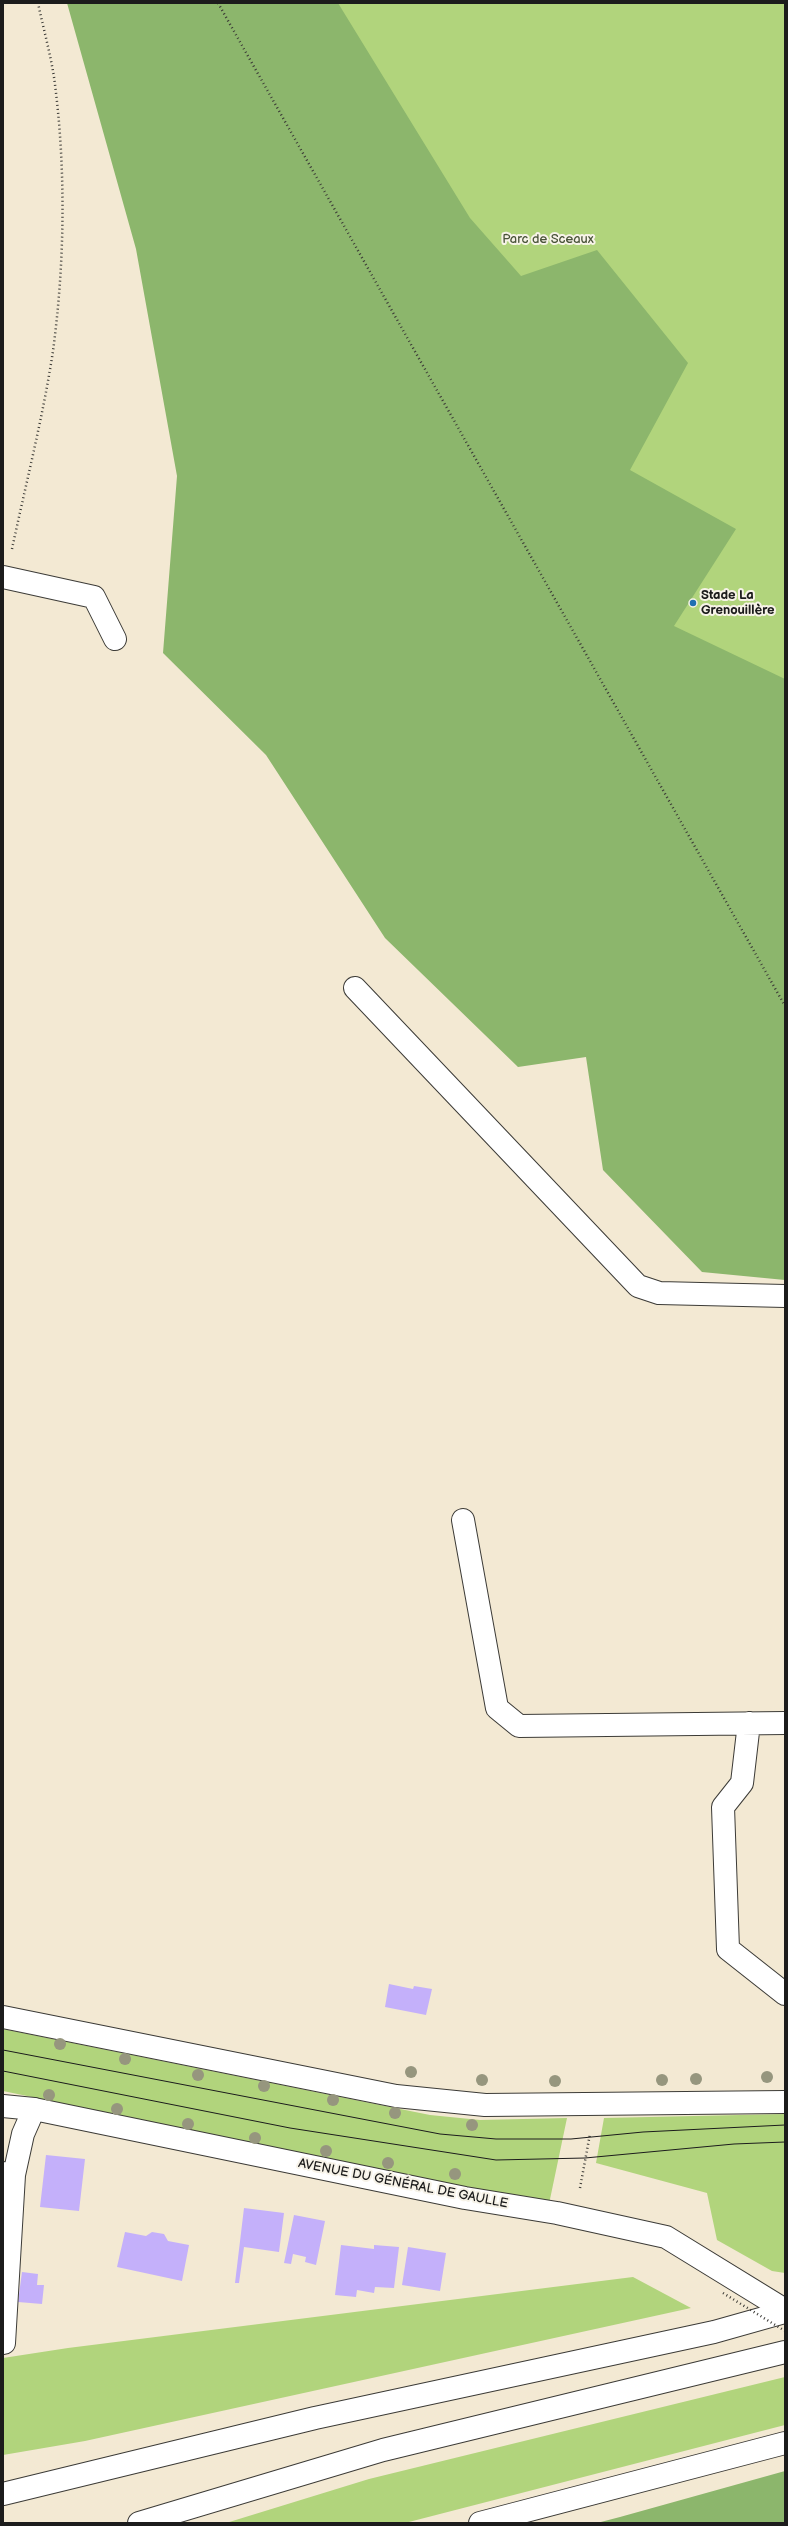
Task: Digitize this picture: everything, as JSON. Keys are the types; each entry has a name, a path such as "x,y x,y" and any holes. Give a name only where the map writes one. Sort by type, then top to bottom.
{"main road":[{"path":"5,577 94,597 115,639"},
{"path":"355,988 638,1286 659,1293 785,1296"},
{"path":"463,1520 497,1708 519,1726 785,1723"},
{"path":"749,1723 742,1783 723,1807 728,1949 785,1994"},
{"path":"3,2017 396,2096 485,2104 597,2102 785,2102"},
{"name":"AVENUE DU GÉNÉRAL DE GAULLE","path":"3,2106 34,2109 465,2198 574,2217 666,2237 785,2311"},
{"path":"4,2343 8,2174 34,2109"},
{"path":"8,2493 315,2418 714,2332 785,2311"},
{"path":"139,2523 384,2450 785,2352"},
{"path":"480,2523 785,2443"}],"path":[{"path":"5,577 52,352 61,252 62,185 59,120 54,75 38,3"},
{"path":"218,3 785,1006"},
{"path":"574,2217 597,2102"},
{"path":"722,2293 785,2332"}],"green space":[{"path":"67,3 338,3 470,218 521,276 597,250 688,363 630,470 736,529 674,626 785,679 785,1280 702,1272 603,1170 586,1057 518,1067 385,938 266,755 163,653 177,476 136,249"},
{"name":"Parc de Sceaux","path":"96,3 785,3 785,1155"},
{"path":"3,2029 430,2115 480,2120 567,2118 549,2204 3,2091"},
{"path":"785,2114 785,2273 772,2271 717,2240 707,2193 596,2163 604,2118"},
{"path":"633,2277 691,2308 85,2441 3,2455 3,2358 68,2348"},
{"path":"785,2377 785,2425 405,2523 226,2523 369,2479"},
{"path":"785,2471 785,2523 597,2523 620,2517"}],"building":[{"path":"389,1984 413,1989 414,1986 432,1989 426,2015 385,2007"},
{"path":"46,2155 85,2159 79,2211 40,2207"},
{"path":"244,2208 284,2213 279,2252 244,2247 239,2283 235,2283"},
{"path":"294,2215 325,2221 316,2265 305,2262 306,2257 293,2254 291,2264 284,2263"},
{"path":"125,2232 146,2236 152,2232 164,2234 168,2241 189,2245 182,2281 117,2267"},
{"path":"341,2245 374,2249 374,2245 399,2247 394,2288 375,2287 374,2293 357,2290 356,2297 335,2295"},
{"path":"408,2247 446,2253 440,2291 402,2285"},
{"path":"22,2272 38,2274 37,2285 44,2285 42,2304 18,2302"}],"tram line":[{"path":"3,2050 440,2134 496,2139 571,2139 643,2132 785,2125"},
{"path":"3,2071 290,2128 496,2160 585,2158 734,2144 785,2142"}],"place":[{"name":"Stade La Grenouillère","path":"693,603"}]}
